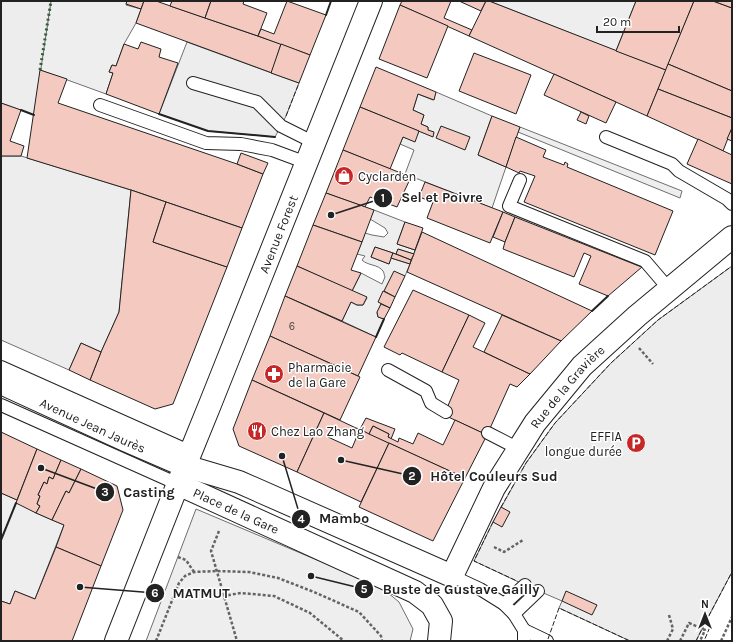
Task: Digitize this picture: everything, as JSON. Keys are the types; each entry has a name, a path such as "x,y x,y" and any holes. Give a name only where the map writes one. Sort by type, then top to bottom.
{"street":[{"name":"Avenue Forest","path":"116,641 184,467 371,1"},
{"name":"Rue de la Gravière","path":"452,576 494,488 535,423 582,366 637,316 732,237"},
{"name":"Avenue Jean Jaurès","path":"1,383 184,467"},
{"name":"Place de la Gare","path":"184,467 239,482 452,576"},
{"name":"Place de la Gare","path":"184,467 416,592 432,605 441,620 440,641"}],"lane":[{"path":"194,83 257,102 281,126 315,142"},
{"path":"100,105 206,142 241,144 272,150 307,163"},
{"path":"606,137 672,164 680,171 727,199 732,204"},
{"path":"520,180 509,206 644,261 669,289"},
{"path":"1,367 184,467"},
{"path":"388,370 426,391 431,403 446,412"},
{"path":"1,405 184,467"},
{"path":"488,433 519,449"},
{"path":"452,576 480,589 504,604 514,614 524,636 547,641"},
{"path":"504,604 525,585"},
{"path":"514,614 538,591"}],"path":[{"path":"221,527 211,551 237,641"},
{"path":"490,545 504,552 523,540"},
{"path":"178,556 186,560 194,572"},
{"path":"156,641 179,583 185,576 194,572 216,571 249,572 278,578 314,592 359,612 381,636 382,641"},
{"path":"223,596 240,593 274,596 310,613 344,641"},
{"path":"667,641 673,629 669,615"},
{"path":"721,641 732,617"},
{"path":"680,641 689,623 705,630 700,641"}],"shaded area":[{"path":"1,1 51,1 34,115 1,103"},
{"path":"51,1 127,1 126,5 141,9 136,23 124,44 116,66 112,65 109,72 113,73 106,94 40,70"},
{"path":"489,1 636,1 616,51"},
{"path":"187,42 299,83 286,116 275,137 208,131 159,114"},
{"path":"436,92 492,116 478,155 506,167 492,208 405,174 414,150 400,144 403,137 414,141 419,131 432,136 434,133 428,130 428,127 421,124 424,115 413,110 418,94 433,100"},
{"path":"520,127 682,191 680,198 518,132"},
{"path":"1,156 21,156 131,190 119,312 101,352 81,343 69,370 1,340"},
{"path":"374,210 405,222 397,244 415,250 414,254 398,249 396,254 375,247 371,257 389,264 391,258 410,264 405,276 394,272 379,302 381,304 377,313 378,317 384,319 376,337 342,321 351,302 357,305 363,305 367,298 352,291 361,273 382,284 385,277 381,269 364,262 362,260 365,256 357,254 365,233 384,237 388,233 385,228 370,219"},
{"name":"EFFIA longue durée","path":"732,266 732,572 696,641 630,641 559,608 562,601 474,561 493,522 526,463 555,423 611,363 658,320"},
{"path":"1,493 17,500 36,513 64,525 35,599 15,591 10,604 1,601"},
{"path":"196,509 381,587 399,602 413,629 410,641 146,641"}],"building":[{"path":"127,1 144,1 141,9 126,4"},
{"path":"144,1 156,1 281,44 272,73 136,23"},
{"path":"172,1 211,1 205,18 170,6"},
{"path":"211,1 244,1 243,4 267,13 258,36 205,18"},
{"path":"287,1 326,15 310,55 258,36 261,29 274,34"},
{"path":"402,1 451,1 444,18 472,30 469,36 400,5"},
{"path":"459,1 486,1 481,11"},
{"path":"486,1 666,70 647,116 469,36"},
{"path":"636,1 694,1 666,70 616,51"},
{"path":"694,1 713,1 732,8 732,91 668,64"},
{"path":"713,1 732,1 732,8"},
{"path":"400,5 448,26 427,78 379,59"},
{"path":"141,42 161,49 159,57 178,63 159,114 106,94 113,73 109,72 112,65 116,66 124,44 138,49"},
{"path":"281,44 310,55 299,83 271,73"},
{"path":"474,53 531,75 516,114 459,91"},
{"path":"668,64 732,91 732,118 658,89"},
{"path":"376,67 436,92 434,100 418,94 413,110 424,115 421,124 428,127 428,130 434,132 433,137 360,107"},
{"path":"40,70 67,79 58,103 263,174 242,228 131,190 27,158"},
{"path":"554,74 616,102 606,123 544,95"},
{"path":"658,89 732,118 732,128 723,151 647,116"},
{"path":"1,103 21,110 10,141 24,146 21,156 1,156"},
{"path":"360,107 419,131 415,142 403,137 390,169 343,150"},
{"path":"581,112 589,116 586,124 577,120"},
{"path":"492,116 520,127 506,167 478,155"},
{"path":"441,126 470,137 465,150 436,138"},
{"path":"732,128 732,141 727,139"},
{"path":"516,137 546,150 543,157 564,165 565,162 568,164 567,167 673,211 655,255 524,202 535,176 520,171 519,173 506,167"},
{"path":"698,139 732,155 732,184 687,164"},
{"path":"343,150 411,177 397,207 370,197 365,207 326,193"},
{"path":"241,153 268,163 263,174 237,164"},
{"path":"425,182 503,212 490,243 427,218 433,202 419,197"},
{"path":"131,190 166,202 153,242 227,267 173,404 155,409 90,380 119,312"},
{"path":"326,193 374,210 362,242 313,225"},
{"path":"166,202 242,228 227,267 153,242"},
{"path":"503,212 515,217 505,242 493,237"},
{"path":"515,217 642,267 608,296 579,284 591,256 584,253 574,277 503,249"},
{"path":"405,222 423,228 415,250 397,244"},
{"path":"313,225 362,242 351,270 361,273 352,291 297,266"},
{"path":"422,232 592,311 561,341 407,272"},
{"path":"375,247 393,253 389,264 371,257"},
{"path":"398,249 414,254 411,260 396,254"},
{"path":"393,253 411,260 410,264 391,258"},
{"path":"297,266 367,297 363,305 357,305 351,302 342,321 285,296"},
{"path":"394,271 405,276 395,297 384,291"},
{"path":"413,290 469,315 442,372 402,353 400,355 384,347"},
{"path":"383,291 395,297 390,308 378,302"},
{"path":"285,296 376,337 358,376 270,336"},
{"path":"381,304 390,308 384,319 378,317 377,312"},
{"path":"469,315 485,323 473,347 530,374 517,387 510,384 487,435 444,415 459,380 442,372"},
{"path":"502,315 561,341 530,374 484,352"},
{"path":"270,336 360,377 340,420 252,380"},
{"path":"81,343 101,352 90,380 69,370"},
{"path":"252,380 324,413 297,472 239,446 233,429"},
{"path":"324,413 356,428 353,434 345,430 343,435 332,429 328,437 352,448 360,429 389,443 361,502 297,472"},
{"path":"366,418 395,429 391,439 388,437 389,434 373,426 369,434 360,429"},
{"path":"455,420 487,435 465,478 369,434 373,426 389,434 388,437 398,442 399,438 413,444 418,433 443,445"},
{"path":"356,428 360,429 358,435 353,434"},
{"path":"1,432 37,449 17,500 1,493"},
{"path":"389,443 465,478 433,541 359,507"},
{"path":"37,449 61,460 53,479 49,477 47,484 44,482 38,495 40,496 37,504 40,506 36,513 16,503"},
{"path":"61,460 81,469 69,493 66,491 52,520 36,513 40,506 37,504 40,496 38,495 44,482 47,484 49,477 53,479"},
{"path":"81,469 117,486 123,510 101,566 56,547 64,525 52,520 66,491 69,493"},
{"path":"501,507 510,512 502,527 493,522"},
{"path":"56,547 101,566 72,641 1,641 1,601 10,604 15,591 35,599"},
{"path":"566,591 597,605 592,615 562,601"}],"hedge":[{"path":"40,70 51,1"}],"fence":[{"path":"286,116 299,83"},
{"path":"501,507 526,463 555,423 611,363 658,320 732,266"},
{"path":"493,522 474,561 517,581"},
{"path":"696,641 732,572"},
{"path":"548,639 559,608 630,641"},
{"path":"704,625 710,627 704,641"}],"wall":[{"path":"326,15 331,1"},
{"path":"21,110 34,115"},
{"path":"159,114 208,131 275,137"},
{"path":"592,311 608,296"},
{"path":"376,337 384,319"},
{"path":"1,540 16,503"}],"place":[{"name":"Cyclarden","path":"344,176"},
{"name":"Sel et Poivre","path":"331,215"},
{"name":"Pharmacie de la Gare","path":"274,374"},
{"name":"Chez Lao Zhang","path":"257,431"},
{"name":"EFFIA longue durée","path":"636,443"},
{"name":"Mambo","path":"282,456"},
{"name":"Hôtel Couleurs Sud","path":"341,460"},
{"name":"Casting","path":"41,468"},
{"name":"Buste de Gustave Gailly","path":"311,576"},
{"name":"MATMUT","path":"80,587"}]}
